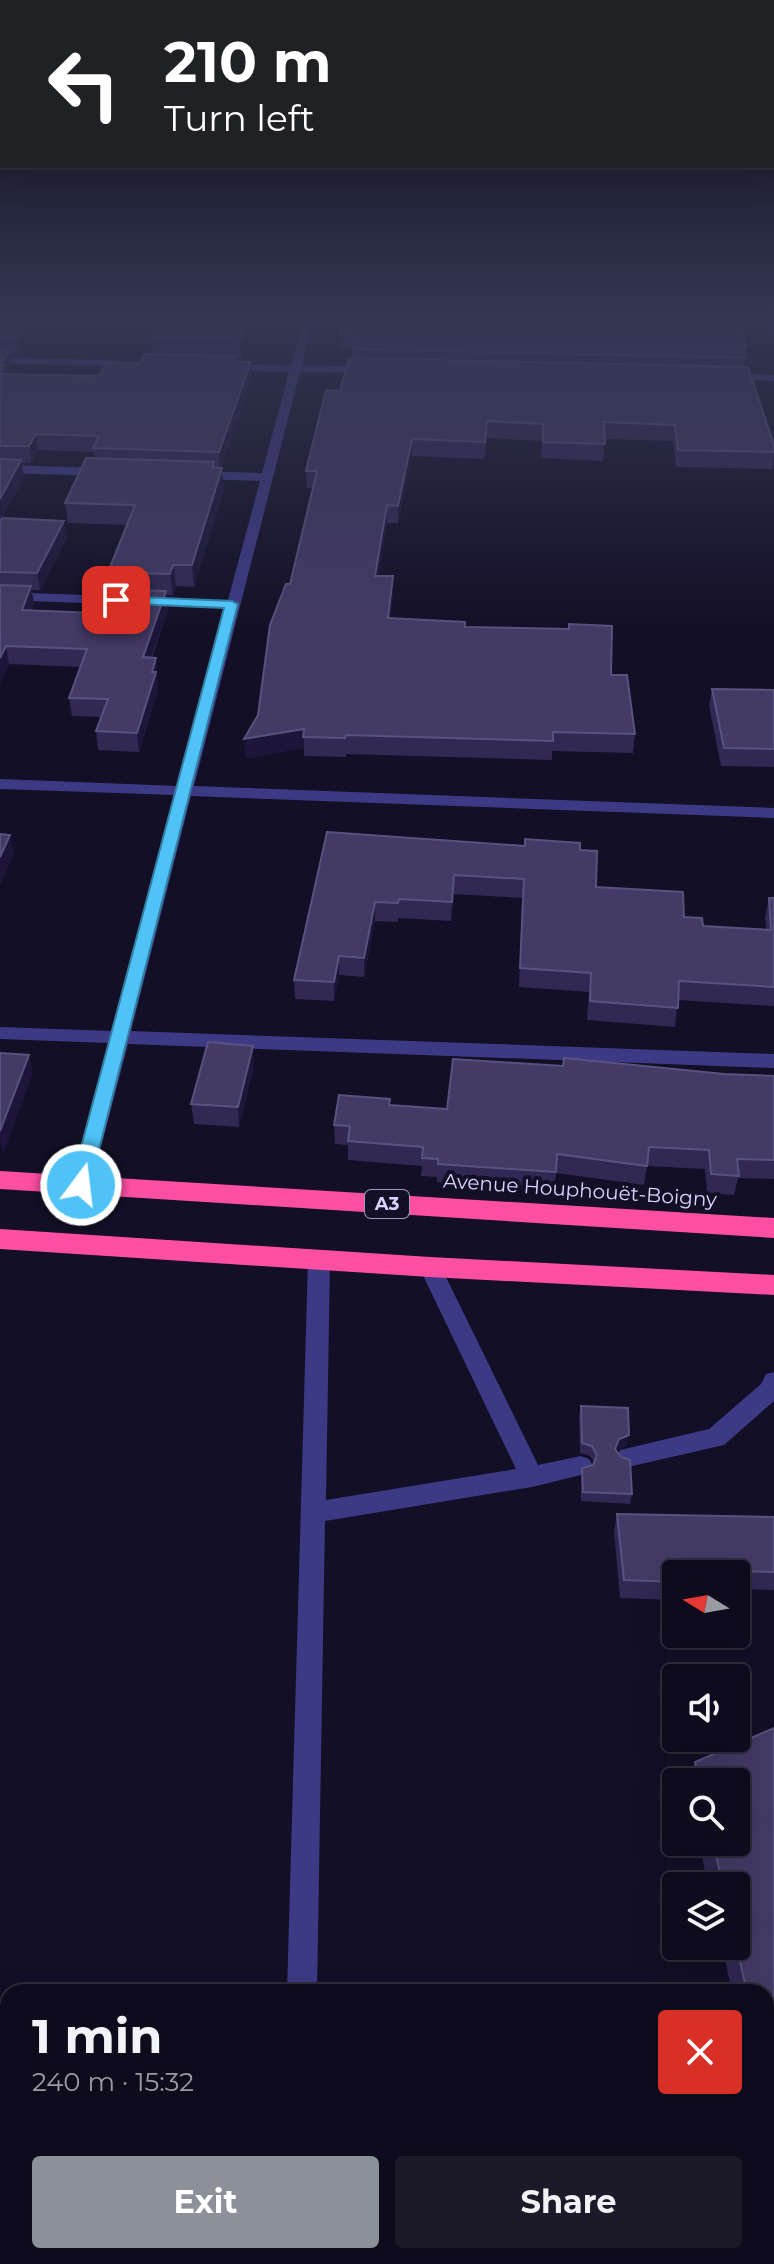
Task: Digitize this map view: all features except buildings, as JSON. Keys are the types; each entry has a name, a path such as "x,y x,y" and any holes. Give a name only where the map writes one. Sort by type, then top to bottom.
{"highway":[{"name":"Avenue Houphouët-Boigny","path":"0,1180 774,1228"},
{"path":"0,1239 430,1267 774,1285"}],"street":[{"path":"81,1185 281,423"},
{"path":"0,469 125,473"},
{"path":"187,475 265,477"},
{"path":"0,596 232,604"},
{"path":"0,784 774,813"},
{"path":"0,1033 774,1061"},
{"path":"302,1984 319,1260"},
{"path":"430,1267 532,1477"},
{"path":"628,1457 716,1438 769,1391 774,1381"},
{"path":"315,1512 532,1477 581,1466"}],"route":[{"path":"81,1185 232,604 116,600"}]}
